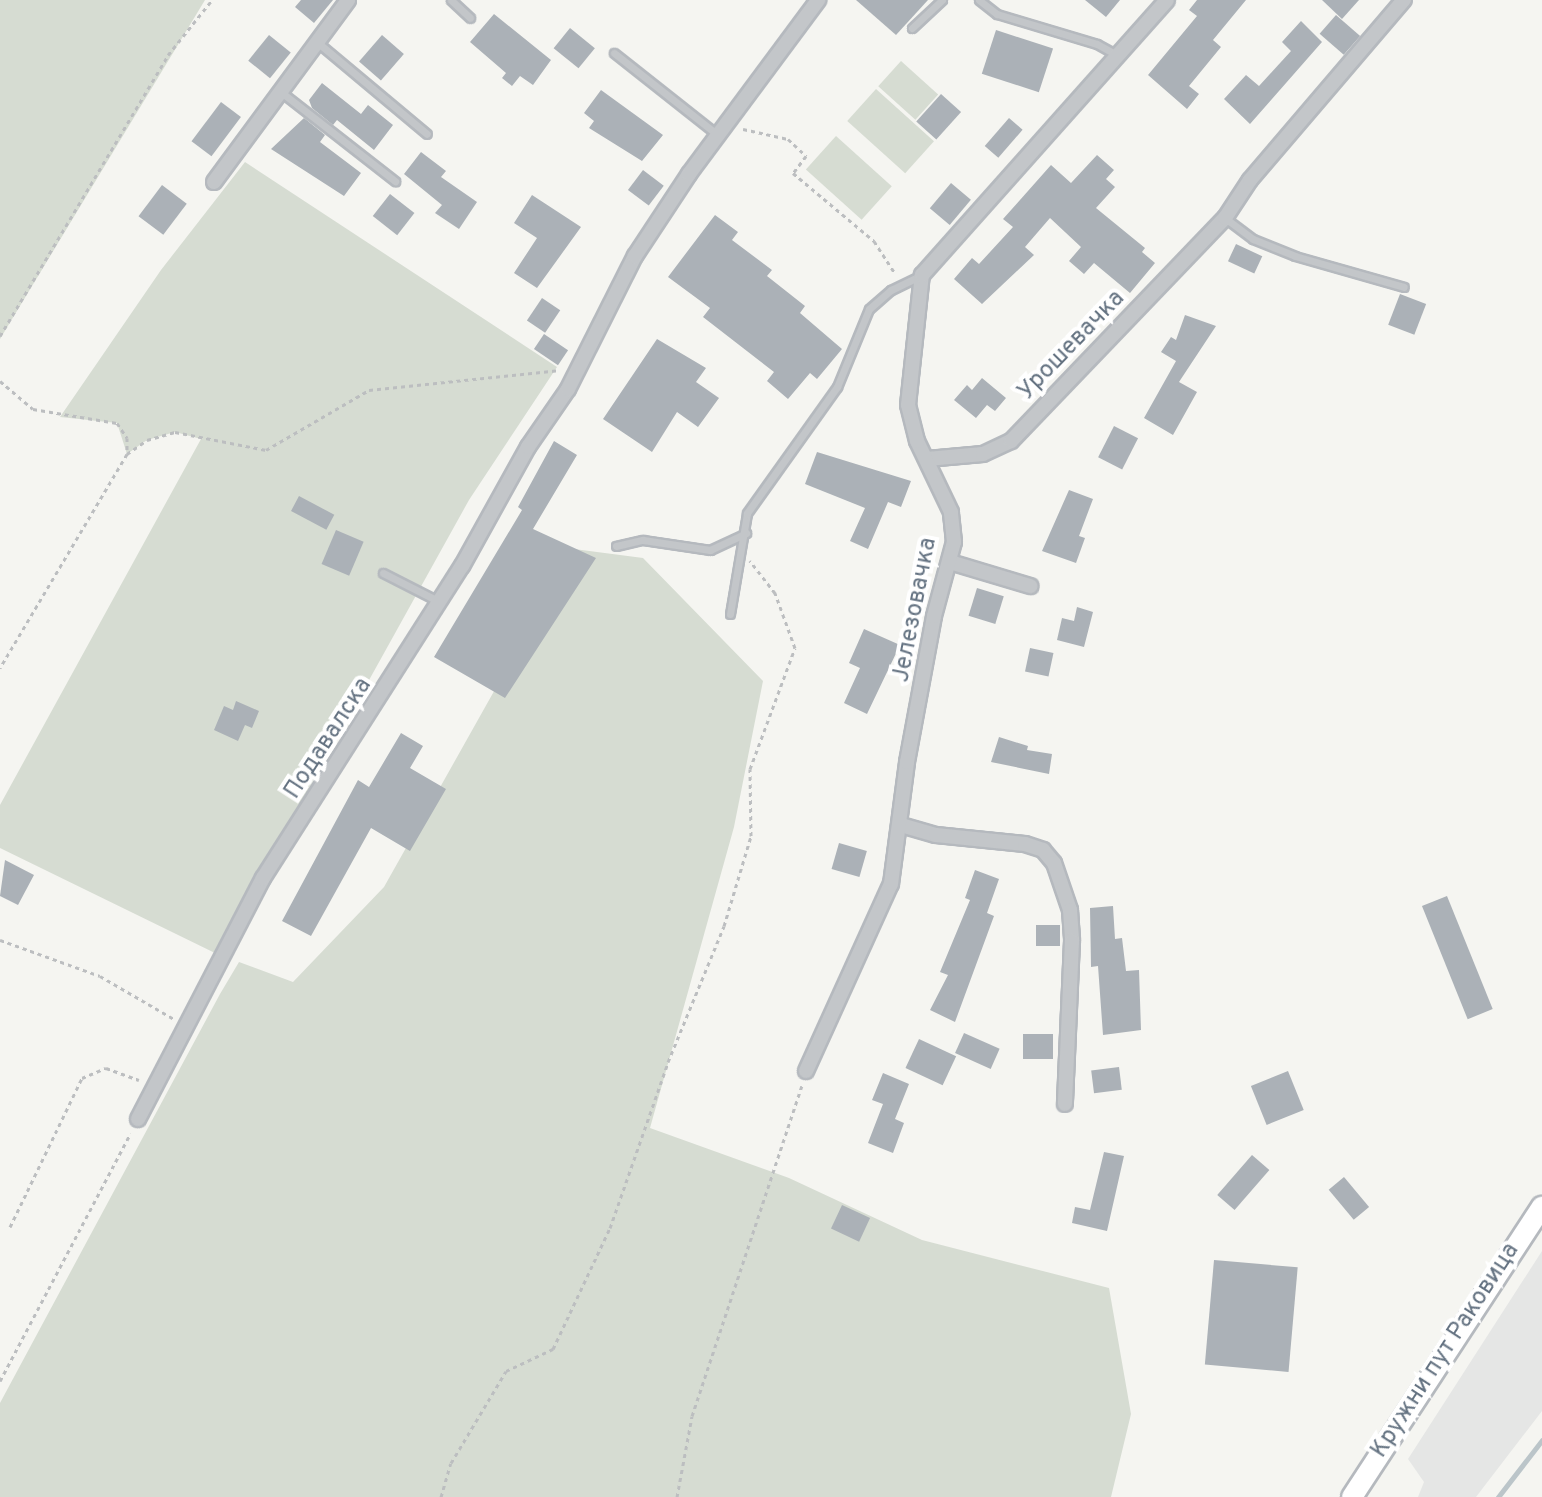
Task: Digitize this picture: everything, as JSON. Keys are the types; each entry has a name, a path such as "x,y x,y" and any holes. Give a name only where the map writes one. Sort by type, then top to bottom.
{"main road":[{"name":"Кружни пут Раковица","path":"1352,1497 1542,1207"}],"street":[{"path":"214,182 348,0"},
{"path":"922,275 1167,0"},
{"name":"Урошевачка","path":"927,459 983,454 1011,441 1225,218 1250,180 1404,0"},
{"name":"Подавалска","path":"138,1119 263,878 440,602 579,368 635,256 816,1"},
{"name":"Јелезовачка","path":"806,1071 888,892 934,616 950,562 951,512 913,430 907,392 922,275"},
{"path":"950,562 1030,586"},
{"path":"901,825 936,835 1025,844 1043,850 1054,863 1072,932 1065,1104"}],"lane":[{"path":"451,0 470,18"},
{"path":"912,28 942,0"},
{"path":"979,0 997,14 1097,44 1117,55"},
{"path":"317,42 427,134"},
{"path":"614,53 718,135"},
{"path":"281,92 395,181"},
{"path":"1225,218 1253,239 1295,256 1404,287"},
{"path":"730,614 744,553 747,513 837,387 869,309 902,283 922,275"},
{"path":"616,546 643,540 710,550 746,533"},
{"path":"383,573 440,602"}],"path":[{"path":"0,336 168,55 212,0"},
{"path":"718,135 746,128 788,139 806,156 793,173 874,241 902,283"},
{"path":"0,668 127,454 147,440 175,432 266,450 369,390 579,368"},
{"path":"0,381 33,409 117,423 127,438 127,454"},
{"path":"441,1497 451,1463 506,1371 553,1349 610,1228 668,1062 724,926 751,836 750,769 795,648 775,593 744,553"},
{"path":"0,940 100,976 186,1025"},
{"path":"10,1227 82,1078 106,1068 154,1088"},
{"path":"677,1497 692,1416 806,1071"},
{"path":"0,1381 138,1119"}],"shaded area":[{"path":"0,0 205,0 0,339"},
{"path":"901,61 938,94 915,120 878,86"},
{"path":"876,89 934,141 905,173 847,121"},
{"path":"836,136 892,186 862,220 806,169"},
{"path":"245,162 557,367 469,500 217,954 0,848 0,805 201,439 175,432 147,440 127,454 117,423 60,417 161,270"},
{"path":"574,549 643,558 763,681 734,827 650,1128 789,1178 922,1240 1109,1288 1131,1414 1111,1497 0,1497 0,1403 239,962 293,982 384,887"},
{"path":"1542,1251 1542,1411 1476,1497 1418,1497 1424,1482 1408,1459"}],"building":[{"path":"301,0 333,0 314,23 295,7"},
{"path":"856,0 928,0 896,35"},
{"path":"1085,0 1120,0 1106,17"},
{"path":"1197,0 1246,0 1213,40 1221,47 1189,86 1199,94 1187,109 1148,75 1197,16 1189,10"},
{"path":"1322,0 1359,0 1342,19"},
{"path":"494,14 551,60 533,85 520,76 512,86 502,78 506,73 470,42"},
{"path":"1336,15 1360,36 1344,55 1320,34"},
{"path":"1301,21 1322,42 1250,124 1224,99 1246,75 1259,86 1291,51 1282,42"},
{"path":"570,28 595,48 579,68 554,48"},
{"path":"996,30 1053,49 1039,92 982,74"},
{"path":"269,35 291,53 270,78 248,61"},
{"path":"382,35 404,54 381,80 359,61"},
{"path":"322,83 361,114 368,105 393,125 374,150 337,120 333,125 312,108 309,100"},
{"path":"601,90 663,135 642,161 589,128 594,121 584,113"},
{"path":"941,94 961,112 936,140 916,121"},
{"path":"221,102 241,117 211,156 192,141"},
{"path":"304,118 325,135 320,142 361,173 344,196 271,149"},
{"path":"1009,118 1023,130 998,158 985,146"},
{"path":"421,152 446,171 441,177 477,202 459,229 435,213 442,205 404,174"},
{"path":"1097,155 1114,170 1106,179 1115,187 1096,208 1145,248 1142,252 1155,263 1130,293 1094,263 1084,274 1069,261 1081,247 1050,218 1025,247 1034,255 982,304 954,279 972,258 979,264 1013,227 1003,219 1051,165 1071,183"},
{"path":"643,170 664,186 649,206 628,190"},
{"path":"951,183 971,200 950,225 930,208"},
{"path":"162,185 187,204 163,235 139,216"},
{"path":"390,194 414,213 397,235 373,216"},
{"path":"532,195 581,227 537,288 514,273 537,238 514,223"},
{"path":"715,215 738,232 732,240 772,270 767,276 805,306 800,313 842,349 817,379 810,373 788,399 767,381 774,372 703,317 710,308 668,277"},
{"path":"1236,244 1262,256 1254,273 1228,261"},
{"path":"1400,294 1426,304 1414,335 1388,325"},
{"path":"542,298 560,310 545,333 527,320"},
{"path":"1185,315 1216,326 1179,382 1197,392 1173,435 1144,418 1176,361 1161,352 1171,337 1176,340"},
{"path":"544,334 568,350 558,365 534,349"},
{"path":"657,339 706,368 696,382 719,398 698,427 677,412 652,452 603,419"},
{"path":"982,378 1006,398 995,411 987,405 976,418 954,400 967,385 972,390"},
{"path":"1114,426 1138,438 1122,469 1098,457"},
{"path":"554,441 577,455 533,529 596,558 505,698 434,657 522,510 518,507"},
{"path":"817,452 911,481 901,507 888,502 868,549 850,541 865,508 805,484"},
{"path":"1069,490 1093,499 1079,536 1085,538 1076,563 1042,551"},
{"path":"299,496 334,515 326,530 291,511"},
{"path":"336,530 364,542 349,576 322,564"},
{"path":"977,588 1004,596 995,624 969,616"},
{"path":"1077,607 1093,612 1084,647 1057,640 1062,618 1074,621"},
{"path":"864,629 900,645 867,714 844,703 860,668 849,663"},
{"path":"1030,648 1053,653 1048,676 1025,671"},
{"path":"236,701 259,711 252,728 245,725 238,741 214,730 224,706 233,710"},
{"path":"401,733 423,746 410,768 446,789 410,851 371,828 311,936 282,921 358,780 369,787"},
{"path":"999,737 1028,746 1027,750 1052,754 1049,774 991,762"},
{"path":"839,843 867,851 859,877 832,869"},
{"path":"5,860 34,875 18,905 0,896"},
{"path":"975,870 999,879 987,913 994,916 955,1022 930,1010 948,975 940,972 970,900 965,898"},
{"path":"1447,896 1493,1009 1468,1019 1422,906"},
{"path":"1113,906 1115,939 1122,938 1126,971 1139,970 1141,1030 1103,1035 1098,966 1091,967 1090,908"},
{"path":"1036,925 1060,925 1060,946 1036,946"},
{"path":"964,1033 1000,1049 991,1069 955,1053"},
{"path":"1023,1034 1053,1034 1053,1059 1023,1059"},
{"path":"919,1039 956,1056 943,1085 905,1068"},
{"path":"1119,1067 1122,1090 1094,1093 1091,1070"},
{"path":"1288,1071 1304,1110 1267,1125 1251,1086"},
{"path":"883,1073 909,1084 895,1119 904,1123 893,1153 868,1143 883,1104 872,1100"},
{"path":"1104,1152 1124,1156 1107,1231 1072,1223 1075,1207 1090,1210"},
{"path":"1252,1155 1269,1170 1235,1210 1217,1195"},
{"path":"1344,1177 1369,1207 1354,1220 1329,1190"},
{"path":"842,1205 870,1218 859,1242 831,1229"},
{"path":"1214,1260 1298,1267 1289,1372 1205,1365"}],"waterway":[{"path":"1498,1497 1542,1440"}]}
